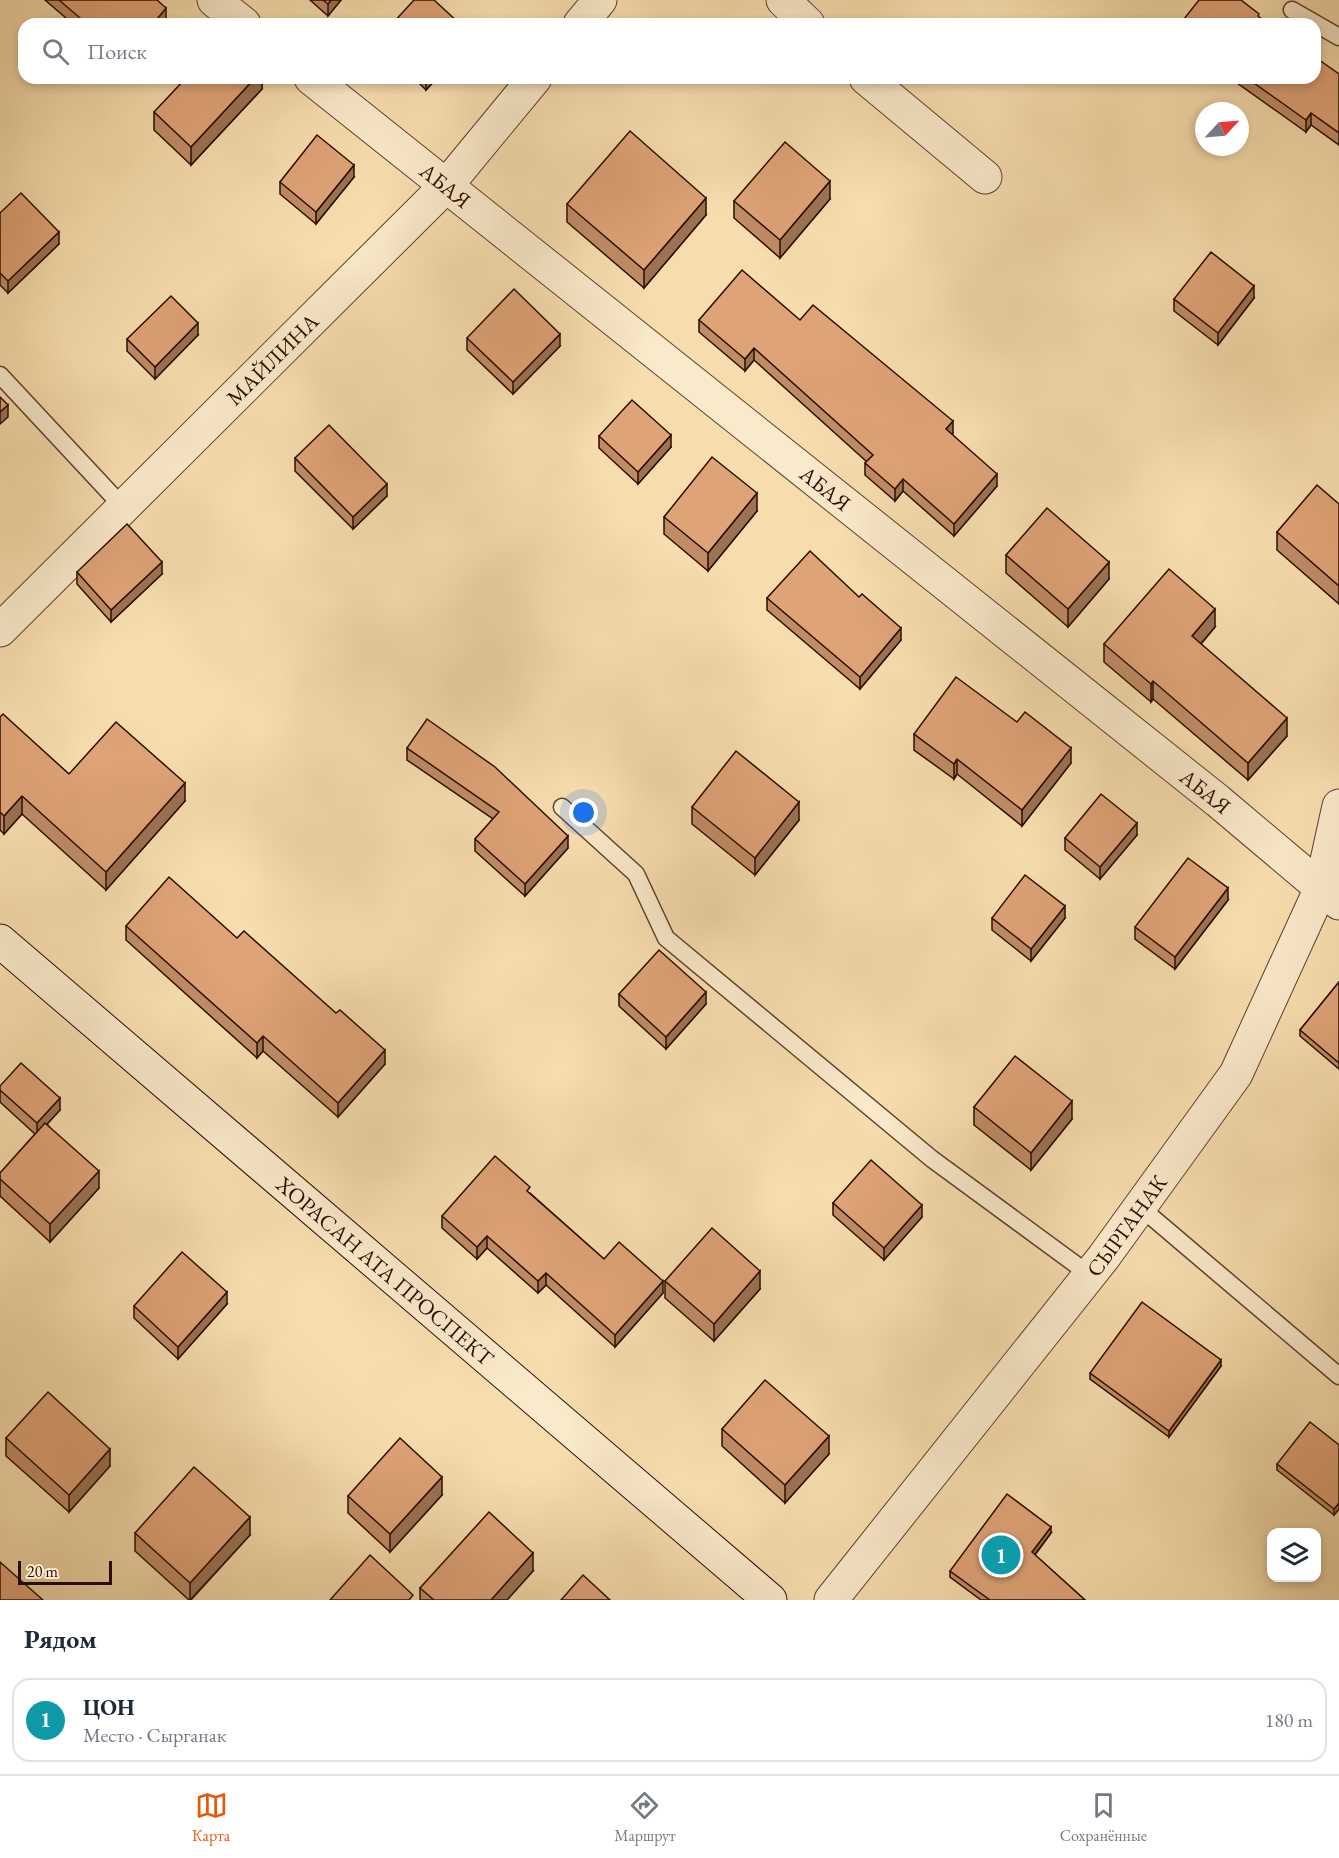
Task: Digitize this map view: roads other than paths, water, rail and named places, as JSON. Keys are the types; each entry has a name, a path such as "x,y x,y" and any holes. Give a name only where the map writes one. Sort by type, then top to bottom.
{"street":[{"path":"214,0 236,18"},
{"path":"585,18 600,0"},
{"path":"783,0 802,18"},
{"name":"АБАЯ","path":"318,84 1218,801 1330,895"},
{"name":"МАЙЛИНА","path":"0,630 446,186 530,84"},
{"path":"873,84 985,177"},
{"name":"СЫРГАНАК","path":"831,1600 1090,1275 1236,1074 1330,895 1339,806"},
{"name":"ХОРАСАН АТА ПРОСПЕКТ","path":"0,941 770,1600"}],"lane":[{"path":"1292,10 1306,18"},
{"path":"1321,27 1339,37"},
{"path":"0,375 123,507"},
{"path":"561,807 636,874 666,938 932,1159 1090,1275"},
{"path":"1140,1207 1339,1376"}],"place":[{"name":"ЦОН","path":"1001,1555"}]}
